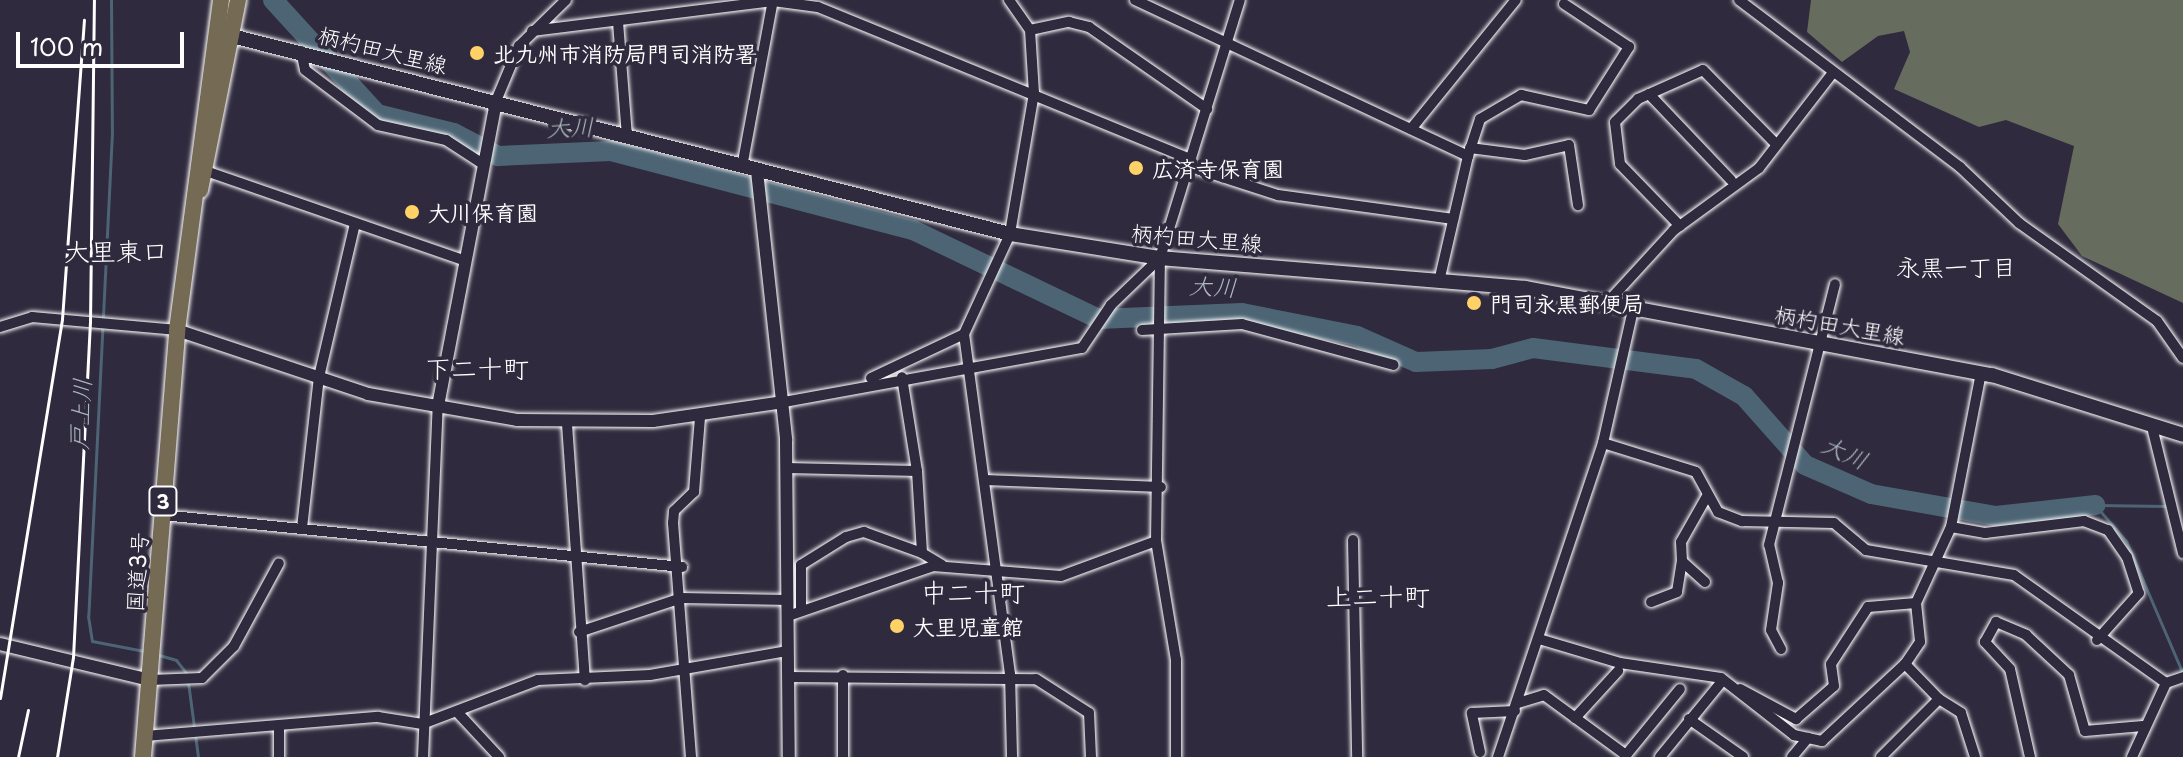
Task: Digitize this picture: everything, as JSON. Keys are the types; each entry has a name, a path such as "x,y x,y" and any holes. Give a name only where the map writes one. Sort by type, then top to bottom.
{"highway":[{"name":"国道3号","path":"143,757 186,246 232,1"}],"main road":[{"name":"柄杓田大里線","path":"224,34 301,51 1010,234 1160,258 1439,282 1607,303 1981,373 2183,435"}],"street":[{"path":"423,757 427,544 438,406 487,145 496,101 532,31 566,0"},
{"path":"1009,0 1030,30 1034,93 1010,234 964,334 1010,674 1012,757"},
{"path":"1135,0 1411,129 1469,152 1525,155 1569,145 1578,205"},
{"path":"1176,757 1176,660 1156,541 1161,487 1160,258 1230,42 1240,0"},
{"path":"1411,129 1516,0"},
{"path":"1739,0 1832,74 1960,167 2019,223 2157,321 2183,358"},
{"path":"532,31 773,1 878,26 1189,163 1278,195 1453,219"},
{"path":"773,1 749,169 784,402 789,757"},
{"path":"1439,282 1469,152 1480,119 1521,95 1589,110 1629,47 1564,4"},
{"path":"618,22 627,137"},
{"path":"1030,30 1069,22 1089,27 1207,109"},
{"path":"301,51 305,70 378,125 446,140 484,162"},
{"path":"1680,226 1620,164 1615,122 1649,94 1703,70 1777,145"},
{"path":"1607,303 1680,226 1759,168 1832,74"},
{"path":"1649,94 1731,180"},
{"path":"200,169 466,261"},
{"path":"302,528 319,377 355,223"},
{"path":"0,327 32,317 177,330 319,377 438,406 567,424 700,418 859,384 1082,348 1111,305 1160,258"},
{"path":"1781,649 1771,630 1776,520 1835,284"},
{"path":"1498,757 1603,443 1633,310"},
{"path":"1142,330 1242,324 1394,365"},
{"path":"859,384 964,334"},
{"path":"1721,678 1808,738 1822,741 1905,664 1920,642 1916,603 1942,558 1951,527 1981,373"},
{"path":"902,377 917,471 922,553"},
{"path":"691,757 682,567 674,511 694,492 700,418"},
{"path":"567,424 579,632 585,680"},
{"path":"2152,427 2178,515 2183,553"},
{"path":"1603,443 1696,472 1707,496 1730,517 1834,523 1866,550 1942,558 2014,575 2097,640 2174,680 2183,691"},
{"path":"787,468 917,471"},
{"path":"985,480 1161,487"},
{"path":"1651,602 1677,592 1682,561 1681,542 1707,496"},
{"path":"162,515 302,528 575,561 682,567"},
{"path":"1951,527 1985,533 2084,521 2108,530 2127,557 2139,593 2097,640"},
{"path":"801,610 801,565 846,537 864,532 922,553 943,566"},
{"path":"1353,540 1357,757"},
{"path":"788,616 943,566 1073,574 1156,541"},
{"path":"1682,561 1705,582"},
{"path":"0,644 150,680 202,678 234,646 279,563"},
{"path":"579,632 682,598 788,600"},
{"path":"1539,639 1620,663 1721,678 1796,719 1834,686 1831,664 1868,607 1916,603"},
{"path":"2030,757 2010,669 1985,642 1996,622 2026,635 2069,675 2085,731 2143,726"},
{"path":"145,736 279,729 378,717 422,724 459,714 538,680 585,680 788,651"},
{"path":"1905,664 1939,699 1961,713 1975,757"},
{"path":"1575,718 1618,671"},
{"path":"789,677 1010,674 1036,679 1089,713 1091,757"},
{"path":"843,675 843,757"},
{"path":"1660,757 1721,678"},
{"path":"2134,753 2143,726 2174,680"},
{"path":"1480,752 1472,713 1516,707 1544,695 1626,755 1680,689"},
{"path":"1881,757 1939,699"},
{"path":"459,714 499,757"},
{"path":"1689,719 1743,757"},
{"path":"279,729 279,757"},
{"path":"1792,757 1808,738"}],"green space":[{"path":"1811,0 2183,0 2183,303 2082,256 2058,224 2074,146 2006,120 1979,127 1894,89 1910,52 1904,31 1878,36 1842,62 1807,32"}],"waterway":[{"name":"戸上川","path":"111,0 112,132 88,616 92,641 144,651"},
{"name":"大川","path":"273,0 377,114 454,133 498,156 611,151 913,230 1099,319 1242,313 1357,336 1416,362 1492,359 1533,348 1696,369 1744,396 1805,465 1871,494 1996,516 2095,505"},
{"path":"2095,505 2126,541 2183,674"},
{"name":"大川","path":"2095,505 2167,506"},
{"name":"戸上川","path":"159,655 176,660 187,674"},
{"name":"戸上川","path":"188,682 198,757"}],"railway":[{"path":"57,757 73,657 90,322 94,0"},
{"path":"0,698 62,319 84,20"},
{"path":"18,757 28,710"}],"place":[{"name":"北九州市消防局門司消防署","path":"477,53"},
{"name":"広済寺保育園","path":"1136,168"},
{"name":"大川保育園","path":"412,212"},
{"name":"門司永黒郵便局","path":"1474,303"},
{"name":"大里児童館","path":"897,626"}],"district":[{"name":"大里東口","path":"116,251"},
{"name":"永黒一丁目","path":"1956,267"},
{"name":"下二十町","path":"477,368"},
{"name":"中二十町","path":"973,592"},
{"name":"上二十町","path":"1378,596"}]}
